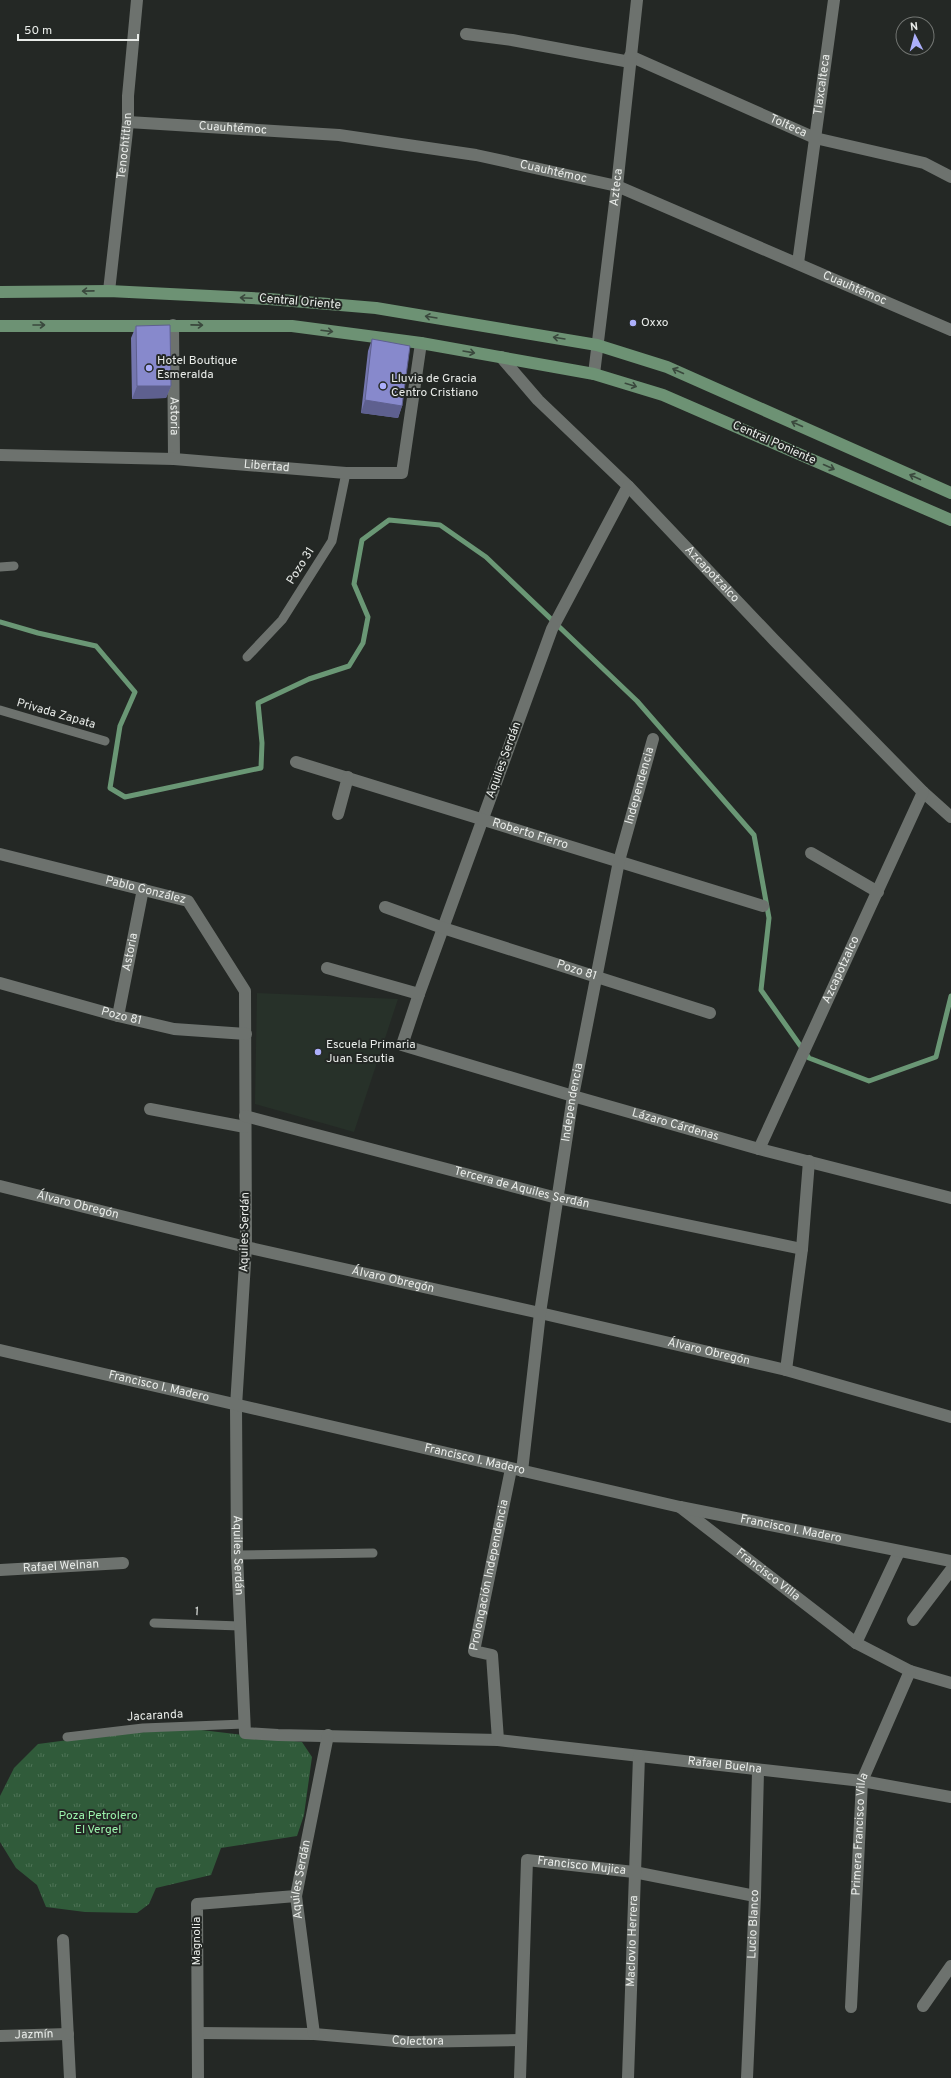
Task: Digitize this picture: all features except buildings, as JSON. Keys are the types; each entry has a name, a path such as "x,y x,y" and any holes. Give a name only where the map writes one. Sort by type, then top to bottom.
{"main road":[{"name":"Central Oriente","path":"0,292 109,291 269,299 376,308 597,345"},
{"name":"Central Oriente","path":"0,326 292,326 422,343 594,374"},
{"path":"597,345 667,367 951,493"},
{"name":"Central Poniente","path":"594,374 663,395 951,520"}],"street":[{"name":"Tenochtitlan","path":"109,291 128,122 128,96 137,0"},
{"name":"Azteca","path":"594,374 617,186 637,0"},
{"name":"Tlaxcalteca","path":"798,263 834,0"},
{"name":"Tolteca","path":"466,34 630,59 815,138 924,163 951,177"},
{"name":"Cuauhtémoc","path":"128,122 339,135 476,155 617,186 951,330"},
{"name":"Astoria","path":"173,325 174,459"},
{"name":"Libertad","path":"0,455 174,459 346,473 402,473 422,343"},
{"name":"Azcapotzalco","path":"501,357 538,400 628,486 774,640 923,792 951,818"},
{"name":"Aquiles Serdán","path":"402,1045 419,994 552,629 628,486"},
{"name":"Independencia","path":"516,1470 573,1096 619,861 653,739"},
{"name":"Roberto Fierro","path":"296,762 763,906"},
{"path":"338,814 348,777"},
{"name":"Azcapotzalco","path":"759,1149 794,1069 878,892 923,792"},
{"path":"811,853 878,892"},
{"name":"Pablo González","path":"0,854 188,901 245,991"},
{"name":"Astoria","path":"118,1016 143,889"},
{"name":"Pozo 81","path":"385,907 443,928 710,1013"},
{"path":"327,968 419,994"},
{"name":"Pozo 81","path":"0,983 118,1016 174,1029 246,1034"},
{"name":"Aquiles Serdán","path":"244,1724 238,1555 236,1406 246,1248 245,991"},
{"name":"Lázaro Cárdenas","path":"402,1045 759,1149 951,1198"},
{"name":"Tercera de Aquiles Serdán","path":"150,1109 245,1121 557,1198 802,1249"},
{"path":"786,1370 802,1249 809,1161"},
{"name":"Álvaro Obregón","path":"0,1186 246,1248 540,1313 786,1370 951,1417"},
{"name":"Francisco I. Madero","path":"0,1350 236,1406 680,1507 899,1552 951,1561"},
{"name":"Prolongación Independencia","path":"498,1740 492,1655 474,1651 516,1470"},
{"name":"Francisco Villa","path":"680,1507 856,1643 910,1671 951,1683"},
{"path":"856,1643 899,1552"},
{"name":"Rafael Welnan","path":"0,1570 123,1563"},
{"path":"913,1620 951,1570"},
{"name":"Primera Francisco Villa","path":"851,2007 862,1782 910,1671"},
{"path":"244,1724 245,1733 278,1736 328,1735"},
{"name":"Aquiles Serdán","path":"314,2034 296,1896 328,1735"},
{"name":"Rafael Buelna","path":"328,1735 498,1740 862,1782 951,1797"},
{"name":"Maclovio Herrera","path":"628,2078 639,1756"},
{"name":"Lucio Blanco","path":"747,2078 755,1896 758,1771"},
{"name":"Francisco Mujica","path":"520,2078 527,1860 634,1872 755,1896"},
{"name":"Magnolia","path":"198,2078 197,1904 296,1896"},
{"path":"63,1940 70,2078"},
{"path":"923,2006 951,1966"},
{"name":"Colectora","path":"198,2033 314,2034 408,2042 521,2040"},
{"name":"Jazmín","path":"0,2036 68,2034"}],"lane":[{"name":"Pozo 31","path":"247,657 282,620 332,541 346,473"},
{"path":"0,567 14,566"},
{"name":"Privada Zapata","path":"0,710 105,741"},
{"path":"238,1555 373,1553"},
{"name":"1","path":"154,1623 240,1626"},
{"name":"Jacaranda","path":"67,1737 143,1728 244,1724"}],"shaded area":[{"name":"Escuela Primaria Juan Escutia","path":"257,993 398,999 354,1132 255,1104"}],"green space":[{"name":"Poza Petrolero El Vergel","path":"193,1729 302,1742 312,1757 304,1815 297,1836 221,1848 211,1875 156,1888 149,1904 137,1913 85,1912 46,1907 37,1885 16,1868 0,1842 0,1796 14,1768 38,1744 114,1734"}],"waterway":[{"path":"0,622 38,633 96,646 135,692 120,726 110,788 125,797 261,768 262,743 258,703 309,679 349,666 363,643 368,617 354,584 362,540 389,520 440,525 486,557 637,701 754,835 769,918 761,990 809,1058 869,1081 936,1057 951,996"}],"place":[{"name":"Oxxo","path":"633,323"},
{"name":"Hotel Boutique Esmeralda","path":"149,368"},
{"name":"Lluvia de Gracia Centro Cristiano","path":"383,386"},
{"name":"Escuela Primaria Juan Escutia","path":"318,1052"}]}
